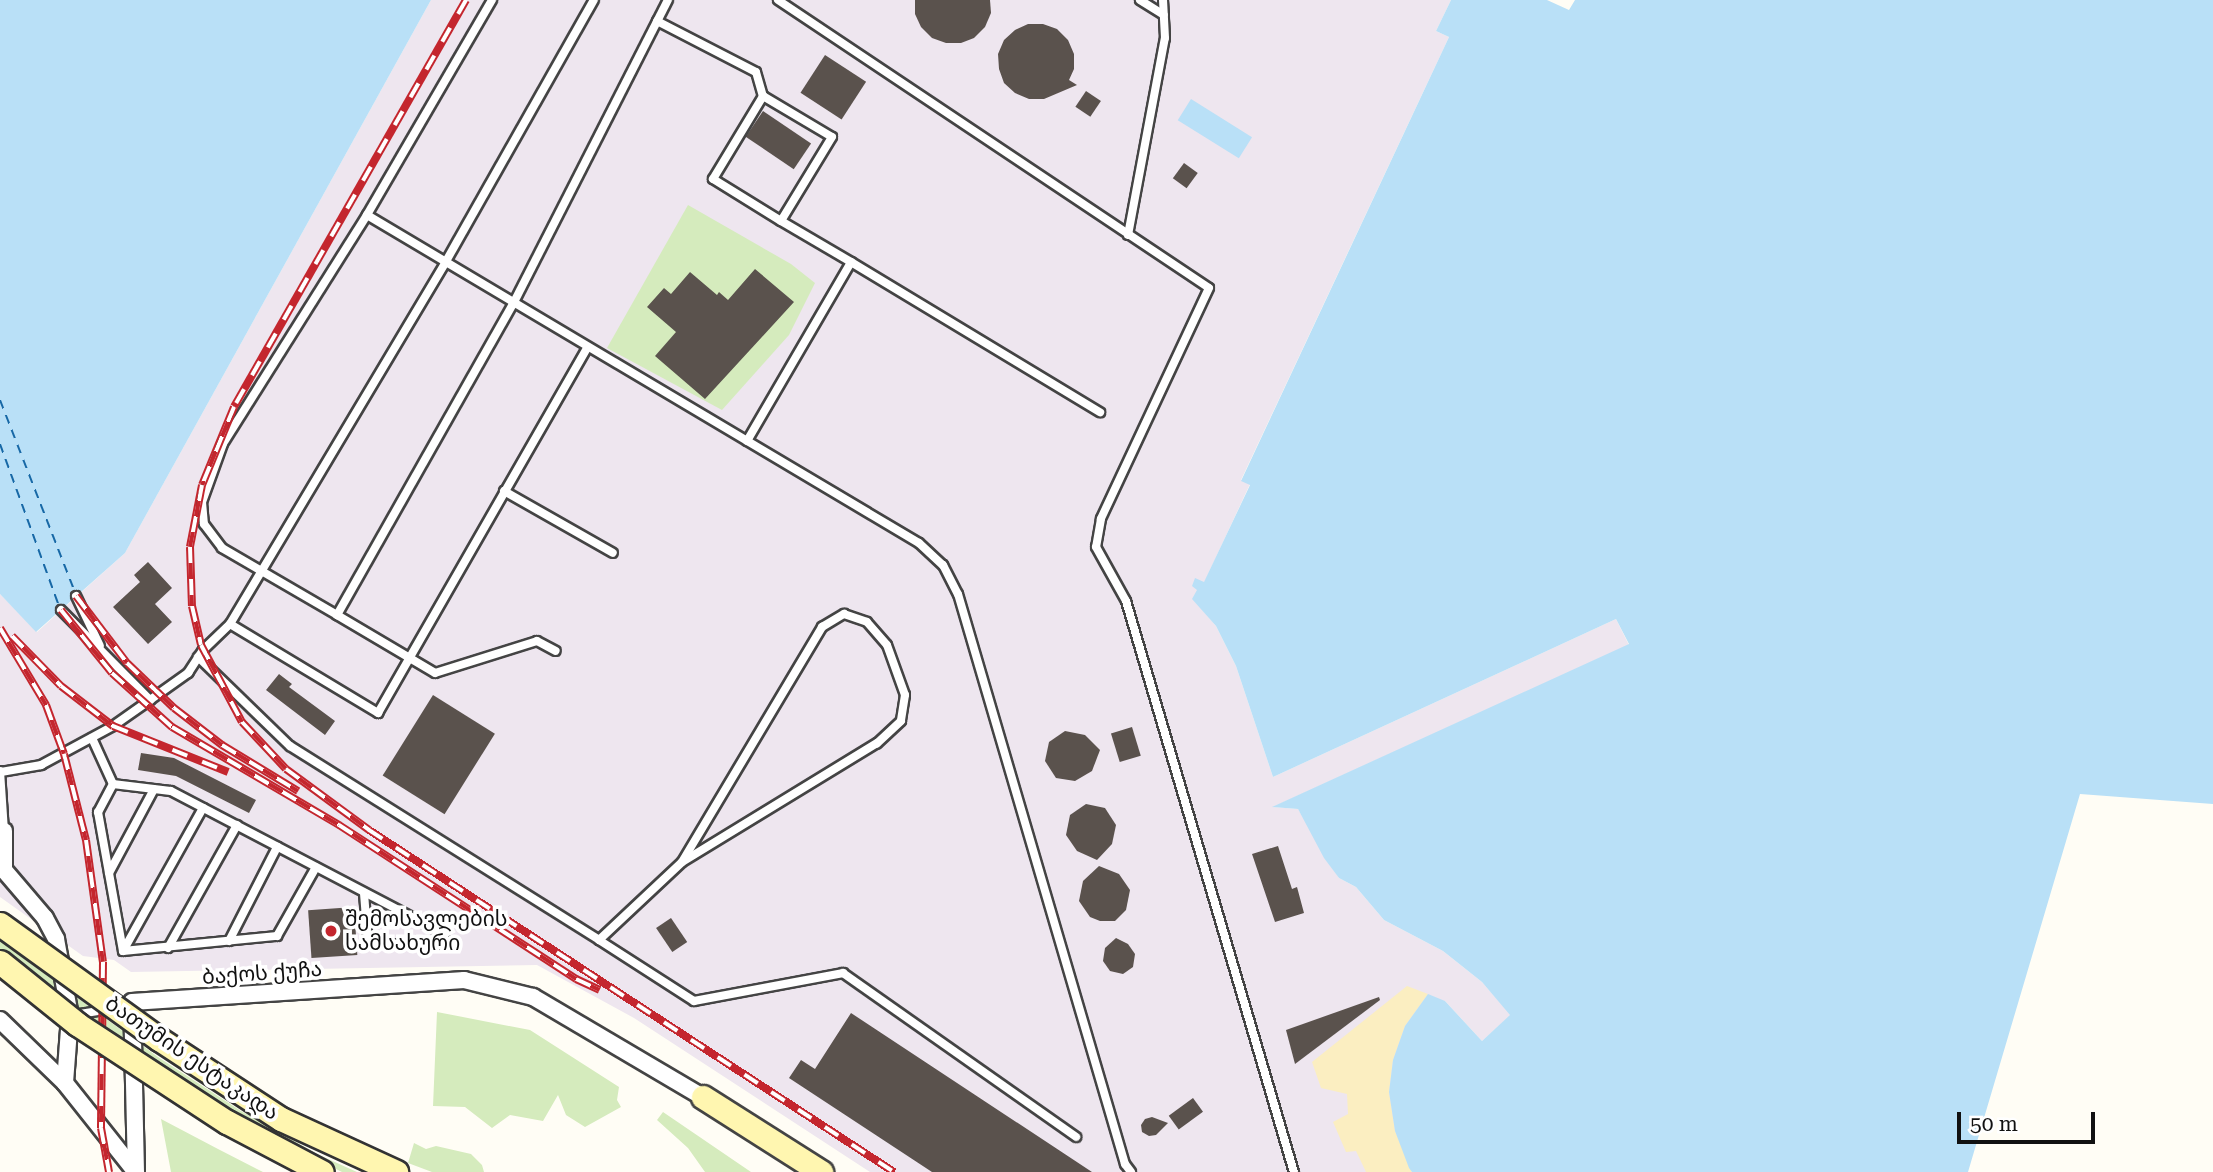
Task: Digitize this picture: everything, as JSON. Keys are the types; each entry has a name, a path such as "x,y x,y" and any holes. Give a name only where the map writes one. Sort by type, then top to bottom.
{"main road":[{"name":"ბათუმის ესტაკადა","path":"0,924 159,1039 281,1119 396,1172"},
{"name":"ბათუმის ესტაკადა","path":"0,962 77,1024 227,1122 323,1172"},
{"path":"703,1097 821,1172"}],"street":[{"path":"4,831 4,870 46,918 56,939 70,1016 65,1083"},
{"name":"ბაქოს ქუჩა","path":"132,1002 464,981 533,997 703,1097"},
{"path":"132,1002 136,1172"},
{"path":"0,1020 65,1083 136,1172"}],"lane":[{"path":"492,0 367,215 223,444 202,502 204,524 222,548 435,673 537,641 556,651"},
{"path":"4,831 1,772 41,765 92,738 188,673 198,657 230,624 445,262 594,0"},
{"path":"337,615 513,304 668,0"},
{"path":"778,0 1209,288 1101,519 1096,547 1126,601 1294,1172"},
{"path":"1140,0 1164,15"},
{"path":"1128,235 1165,38 1163,0"},
{"path":"657,21 756,72 763,96 832,137 781,220"},
{"path":"763,96 713,179 1100,412"},
{"path":"367,215 919,543 943,565 958,594 1125,1164 1131,1172"},
{"path":"747,441 851,262"},
{"path":"230,624 378,713 587,348"},
{"path":"504,491 613,553"},
{"path":"76,596 103,652"},
{"path":"61,610 150,700"},
{"path":"599,940 682,862 877,743 901,721 905,695 887,645 867,622 844,614 822,627 682,862"},
{"path":"198,657 289,746 694,1001 843,974 1076,1137"},
{"path":"92,738 113,784"},
{"path":"113,784 171,791 444,934 445,944 368,944 364,893"},
{"path":"113,784 98,812 123,951"},
{"path":"108,874 154,789"},
{"path":"123,951 203,808"},
{"path":"168,948 237,825"},
{"path":"229,941 277,847"},
{"path":"123,951 277,936 316,867"},
{"path":"70,1016 132,1002"}],"shaded area":[{"path":"431,0 1451,0 1436,31 1449,37 1241,480 1250,484 1204,583 1193,599 1216,626 1236,666 1273,777 1616,619 1629,645 1273,807 1298,809 1339,878 1356,887 1384,920 1443,951 1482,982 1511,1015 1482,1041 1445,1001 1409,1168 1412,1172 870,1172 634,1018 537,965 131,972 114,960 83,956 0,897 0,594 37,632 125,553"}],"green space":[{"path":"688,205 791,264 815,283 789,335 722,410 607,348"},
{"path":"0,941 158,1057 241,1111 317,1154 357,1172 342,1172 248,1125 52,991 0,951"},
{"path":"437,1012 530,1030 619,1087 617,1100 621,1107 585,1127 566,1115 558,1095 543,1121 510,1115 492,1128 465,1107 433,1106"},
{"path":"663,1112 751,1172 705,1172 688,1148 657,1120"},
{"path":"161,1119 218,1149 263,1172 171,1172"},
{"path":"414,1143 426,1149 436,1146 471,1154 482,1165 484,1172 432,1172 408,1163"}],"sand":[{"path":"1407,986 1428,994 1405,1026 1393,1060 1389,1092 1395,1131 1412,1172 1366,1172 1356,1151 1346,1152 1333,1122 1348,1114 1347,1094 1321,1088 1312,1062"}],"water":[{"path":"0,0 431,0 125,553 36,632 0,594"},
{"path":"1451,0 1547,0 1569,10 1575,0 2213,0 2213,804 2080,794 1968,1172 1412,1172 1409,1168 1395,1131 1389,1092 1393,1060 1405,1026 1428,994 1445,1001 1482,1041 1510,1015 1482,982 1443,951 1384,920 1356,887 1339,878 1324,858 1298,809 1272,807 1629,644 1616,619 1273,777 1236,666 1216,626 1192,599 1197,590 1192,586 1195,578 1204,582 1250,485 1241,481 1449,37 1436,31"},
{"path":"1191,99 1252,137 1239,158 1178,120"}],"building":[{"path":"915,0 990,0 991,13 985,27 974,38 961,43 946,43 932,38 921,27 915,14"},
{"path":"1028,24 1043,24 1057,29 1068,40 1074,54 1074,69 1069,80 1077,85 1044,99 1029,99 1015,93 1004,83 998,54 1004,40 1015,30"},
{"path":"825,55 866,82 842,119 800,93"},
{"path":"1086,91 1101,101 1090,117 1075,107"},
{"path":"763,111 811,143 794,169 746,137"},
{"path":"1184,163 1198,173 1187,188 1173,178"},
{"path":"755,269 794,302 705,399 655,356 676,332 647,307 664,288 671,294 690,272 717,295 719,292 728,300"},
{"path":"148,562 172,588 155,604 172,622 148,644 113,607 140,582 134,575"},
{"path":"279,674 292,684 289,687 335,721 325,735 266,690"},
{"path":"433,695 495,734 445,814 383,776"},
{"path":"1132,727 1141,756 1120,762 1111,733"},
{"path":"1065,731 1085,735 1100,750 1092,771 1075,781 1056,778 1045,761 1049,742"},
{"path":"141,753 174,758 256,800 249,813 176,776 138,770"},
{"path":"1086,804 1105,808 1116,825 1112,844 1097,860 1077,851 1066,835 1070,815"},
{"path":"1278,846 1292,889 1297,887 1304,913 1275,922 1252,854"},
{"path":"1099,866 1119,874 1130,890 1126,910 1115,921 1100,921 1090,917 1079,901 1083,881"},
{"path":"354,907 357,955 311,958 308,910"},
{"path":"671,918 687,942 672,952 656,928"},
{"path":"1116,938 1128,944 1135,954 1133,967 1123,974 1110,971 1103,961 1105,948"},
{"path":"1379,997 1380,1000 1295,1064 1286,1030"},
{"path":"851,1013 1092,1172 932,1172 789,1078 801,1060 815,1069"},
{"path":"1193,1098 1203,1112 1179,1129 1169,1116"},
{"path":"1152,1117 1168,1123 1156,1135 1149,1136 1142,1132 1141,1125 1145,1119"}],"ferry route":[{"path":"0,400 75,592"},
{"path":"0,444 59,606"}],"railway":[{"path":"466,0 234,407 202,485 190,547 192,606 201,645 242,722 286,769 369,830 894,1172"},
{"path":"76,596 127,663 174,708 222,745 298,791"},
{"path":"61,610 112,673 172,727 339,825 576,979 600,990"},
{"path":"0,628 46,705 64,754 86,840 103,962 101,1128 109,1172"},
{"path":"12,636 61,686 113,726 228,772"}],"place":[{"name":"შემოსავლების სამსახური","path":"331,931"}]}
